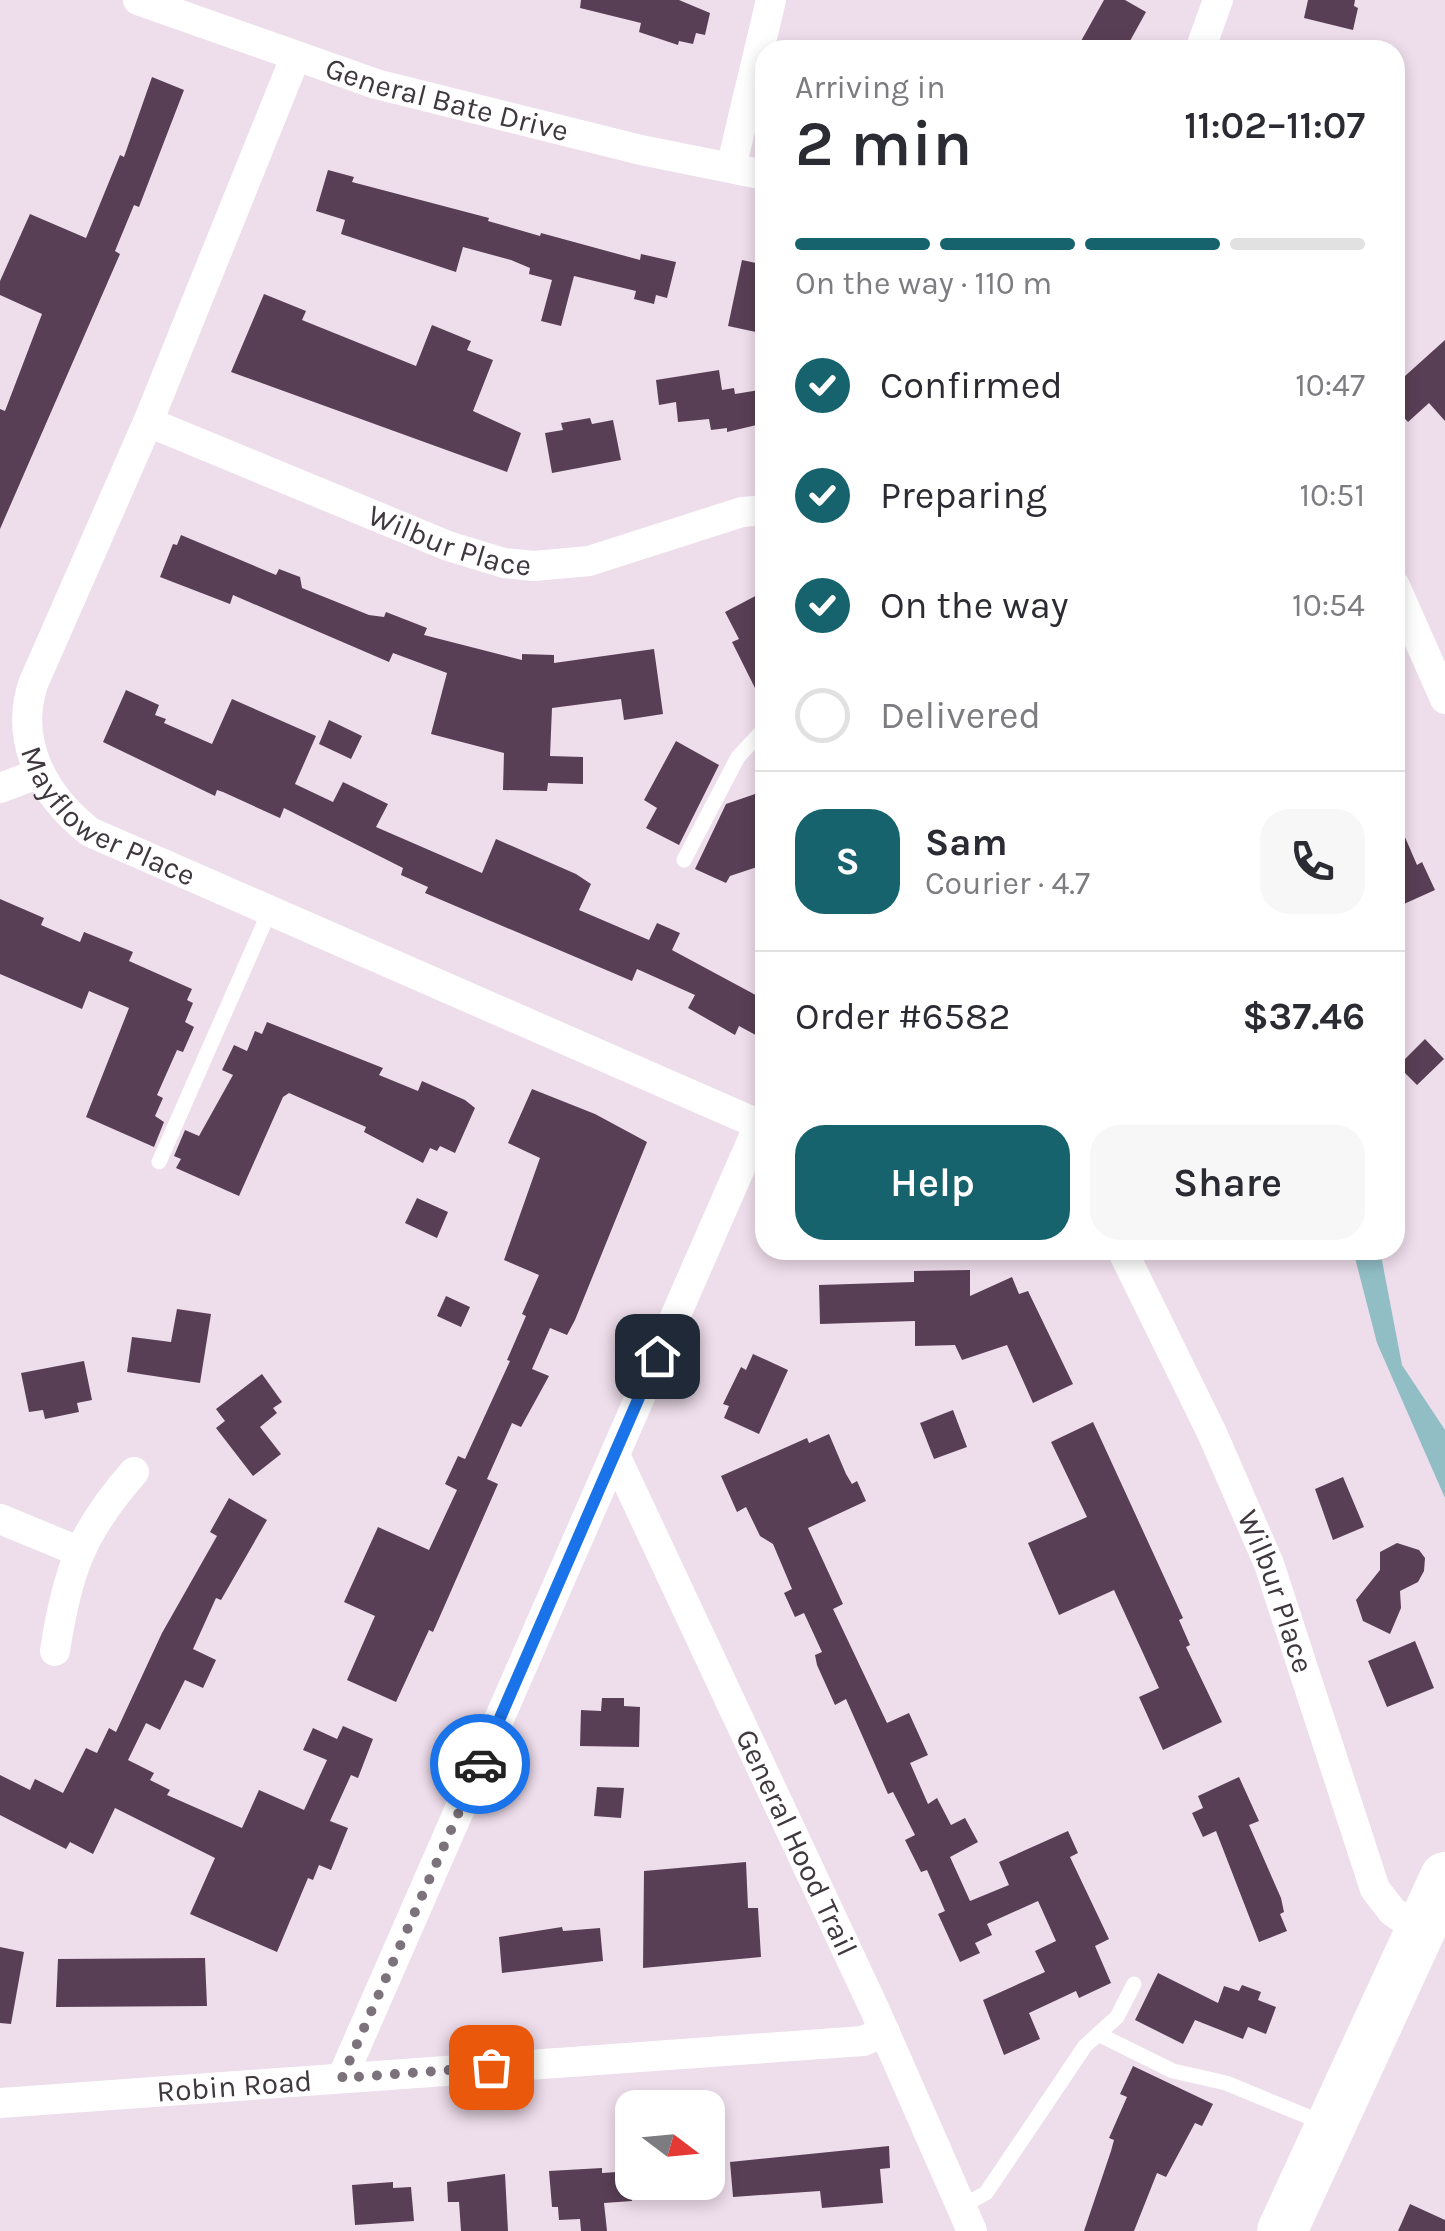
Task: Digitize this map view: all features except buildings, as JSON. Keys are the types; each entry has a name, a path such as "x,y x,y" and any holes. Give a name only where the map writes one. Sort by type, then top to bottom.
{"main road":[{"path":"1282,2231 1445,1877"}],"street":[{"name":"General Bate Drive","path":"138,0 295,58 536,125 755,172"},
{"path":"761,40 771,0"},
{"path":"1204,40 1218,0"},
{"name":"Mayflower Place","path":"295,58 148,422 28,698 28,746 60,805 90,832 755,1123"},
{"path":"731,168 755,67"},
{"name":"Wilbur Place","path":"148,422 448,546 504,563 546,566 589,561 755,511"},
{"path":"1405,606 1442,679"},
{"path":"0,788 40,773"},
{"path":"342,2078 755,1142"},
{"name":"Wilbur Place","path":"1127,1260 1212,1433 1268,1564 1375,1889 1392,1911 1420,1931"},
{"name":"General Hood Trail","path":"615,1455 884,2032 966,2219"},
{"path":"55,1651 65,1589 78,1551 98,1514 134,1472"},
{"path":"0,1519 78,1551"},
{"name":"Robin Road","path":"0,2103 863,2041 884,2032"}],"lane":[{"path":"684,860 738,756 755,738"},
{"path":"159,1162 270,910"},
{"path":"966,2219 1084,2046 1118,2017 1134,1984"},
{"path":"1098,2034 1173,2071 1226,2084 1330,2125"}],"water":[{"path":"1356,1260 1382,1260 1402,1365 1445,1430 1445,1498 1377,1343"}],"way so far":[{"path":"480,1764 342,2078 491,2067"}],"route":[{"path":"480,1764 657,1356"}]}
